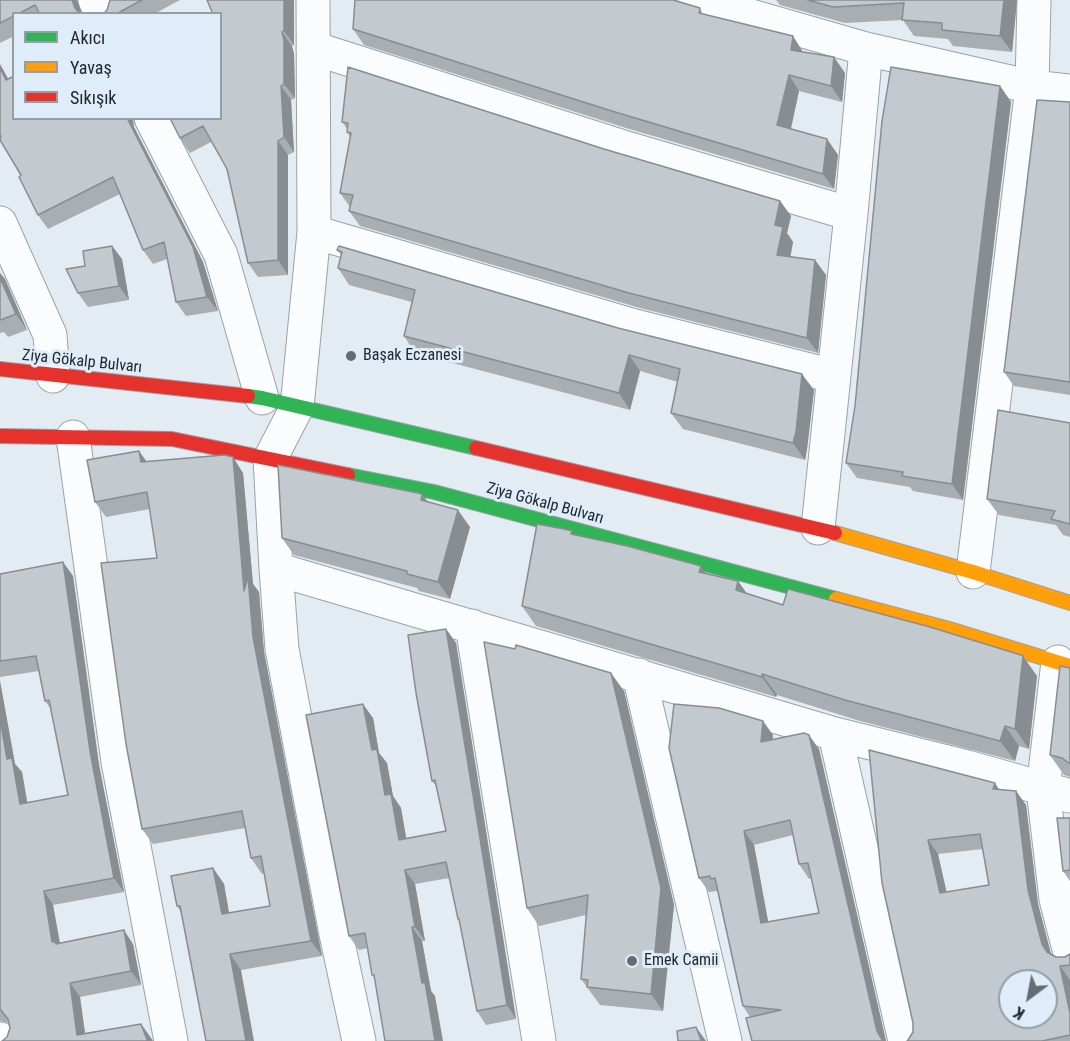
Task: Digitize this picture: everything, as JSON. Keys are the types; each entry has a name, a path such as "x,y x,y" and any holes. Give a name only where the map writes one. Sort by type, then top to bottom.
{"main road":[{"name":"Ziya Gökalp Bulvarı","path":"0,369 262,398 818,528 973,572 1070,603"},
{"name":"Ziya Gökalp Bulvarı","path":"0,436 172,439 434,492 949,629 1064,664"}],"street":[{"path":"313,0 314,232 297,407 270,459 282,649 336,934 359,1041"},
{"path":"695,0 867,49 1032,87 1070,91"},
{"path":"973,572 1032,87 1034,0"},
{"path":"314,48 620,146 851,214"},
{"path":"818,528 867,49"},
{"path":"152,120 222,255 262,398"},
{"path":"0,223 50,335 52,376"},
{"path":"314,232 635,326 833,376"},
{"path":"73,437 118,762 171,1041"},
{"path":"276,569 835,734 967,767 1056,793"},
{"path":"472,626 540,1041"},
{"path":"1064,664 1056,793 1056,899 1070,953"},
{"path":"639,675 725,1041"},
{"path":"835,734 905,1041"}],"building":[{"path":"0,0 72,0 78,12 39,12 35,5 22,12 12,12 12,17 0,23"},
{"path":"110,0 142,0 120,12 105,12"},
{"path":"207,0 284,0 284,31 282,32 284,84 281,86 284,137 278,141 278,260 248,263 227,169 203,126 180,138 171,120 222,120 222,12 212,12"},
{"path":"355,0 673,0 700,8 699,13 793,36 791,50 834,57 831,86 789,75 777,125 827,139 823,174 615,112 353,29"},
{"path":"808,0 1004,0 1000,36 942,30 942,23 902,20 904,3 833,7"},
{"path":"348,67 604,149 780,201 775,225 783,227 777,255 815,260 807,338 629,293 349,211 353,195 340,193 351,133 347,132 348,123 342,122"},
{"path":"891,67 1000,86 952,484 902,476 903,472 846,463 855,406 882,121"},
{"path":"0,68 6,80 12,77 12,120 128,120 193,247 207,297 176,302 164,242 143,250 113,177 38,215 19,177 21,175 0,140"},
{"path":"1037,100 1070,102 1070,382 1004,372"},
{"path":"112,246 119,286 78,293 66,269 85,266 83,251"},
{"path":"339,246 618,328 802,374 793,443 671,413 680,369 629,355 619,393 404,336 415,290 338,268 342,252 337,250"},
{"path":"0,278 16,314 0,320"},
{"path":"998,410 1070,423 1070,524 1051,519 1055,511 987,499"},
{"path":"139,451 141,462 224,455 233,457 244,591 248,577 253,637 311,941 230,954 246,1041 206,1041 180,906 177,906 171,876 213,868 222,914 270,906 261,856 251,858 242,811 142,829 126,744 101,563 157,558 147,492 95,502 87,460"},
{"path":"278,465 422,494 421,500 458,510 438,582 407,574 407,571 282,538"},
{"path":"537,524 572,531 571,534 701,566 699,572 738,581 736,590 783,605 788,589 930,627 1021,655 1023,656 1015,729 1005,726 1000,741 845,700 762,674 762,677 522,606"},
{"path":"63,562 90,751 114,878 44,891 52,942 56,944 124,930 131,971 70,983 77,1035 141,1024 149,1041 2,1041 7,1037 10,1028 8,1019 0,1009 0,719 7,759 12,758 20,804 68,795 49,700 45,701 36,656 0,661 0,574"},
{"path":"446,629 507,1005 477,1011 446,862 405,870 415,927 412,927 422,983 425,982 435,1041 385,1041 365,933 349,936 306,715 363,704 372,750 377,749 385,795 391,794 399,840 446,831 435,780 432,781 408,635"},
{"path":"484,642 515,649 516,645 611,673 661,888 651,994 587,987 588,980 581,979 588,895 527,908"},
{"path":"1060,666 1070,668 1070,764 1062,758 1050,755"},
{"path":"674,704 719,708 763,721 761,742 804,733 809,735 877,1031 884,1041 752,1041 746,1018 781,1010 743,1006 715,878 711,879 710,876 699,878 669,748","holes":["790,820 799,864 808,863 819,913 761,923 744,831"]},
{"path":"869,750 995,783 993,789 1016,791 1028,890 1042,944 1047,952 1056,957 1065,957 1070,954 1070,965 1060,966 1070,1013 1070,1035 1042,1041 907,1041 913,1032 913,1023 882,883","holes":["980,834 989,885 940,893 928,840"]},
{"path":"1057,818 1070,818 1070,870 1063,871"},
{"path":"696,1027 703,1041 678,1041 677,1031"}],"traffic: fast":[{"path":"248,396 476,448"},
{"path":"348,475 434,492 836,599"}],"traffic: slow":[{"path":"835,533 973,572 1070,603"},
{"path":"836,599 949,629 1070,666"}],"traffic: jam":[{"path":"0,369 248,396"},
{"path":"0,436 172,439 348,475"},
{"path":"476,448 835,533"}],"place":[{"name":"Başak Eczanesi","path":"351,356"},
{"name":"Emek Camii","path":"632,961"}]}
